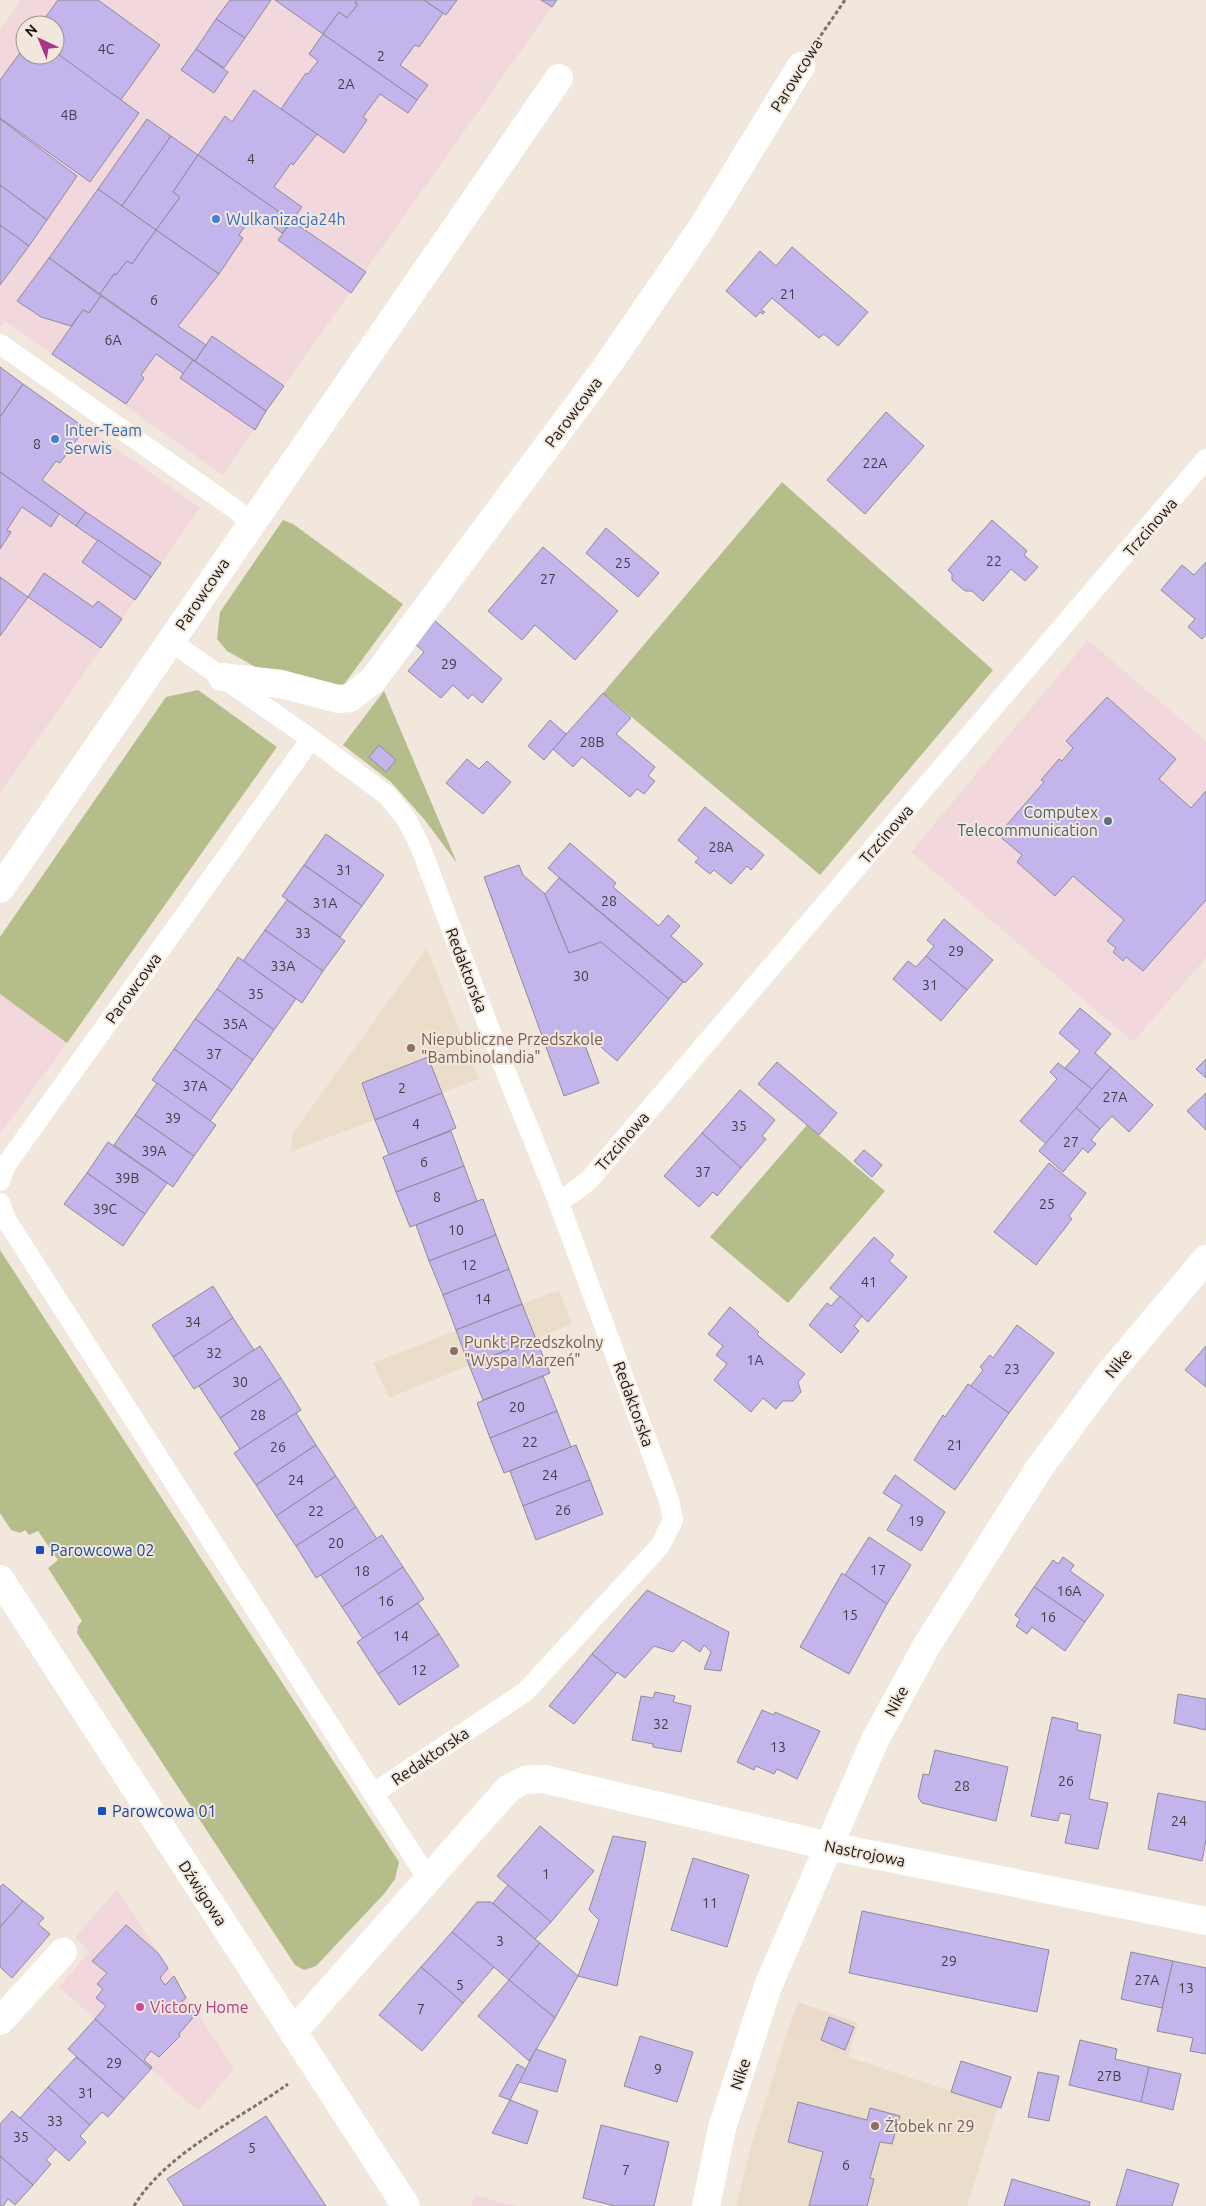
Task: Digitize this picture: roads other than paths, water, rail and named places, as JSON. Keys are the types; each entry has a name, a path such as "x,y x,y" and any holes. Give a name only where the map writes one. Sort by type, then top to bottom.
{"street":[{"name":"Parowcowa","path":"222,677 281,684 338,699 350,698 373,680 607,366 703,226 801,66"},
{"name":"Parowcowa","path":"0,889 559,78"},
{"name":"Nike","path":"706,2206 722,2128 768,1986 875,1740 927,1645 974,1568 1040,1467 1075,1418 1145,1329 1206,1259"},
{"name":"Dźwigowa","path":"0,1580 406,2206"},
{"name":"Nastrojowa","path":"428,1879 508,1789 525,1780 544,1779 829,1846 1206,1921"},
{"path":"293,2032 428,1879"},
{"path":"0,2021 63,1952"}],"lane":[{"path":"0,344 252,521"},
{"name":"Trzcinowa","path":"558,1201 572,1194 589,1180 1206,459"},
{"name":"Parowcowa","path":"0,1181 6,1166 311,739 170,641"},
{"name":"Redaktorska","path":"311,739 388,796 408,820 420,846 505,1070 558,1201 669,1500 673,1520 660,1546 525,1692 374,1793 428,1879"},
{"path":"4,1212 374,1793"}],"place":[{"name":"Wulkanizacja24h","path":"216,219"},
{"name":"Inter-Team Serwis","path":"55,439"},
{"name":"Computex Telecommunication","path":"1108,821"},
{"name":"Niepubliczne Przedszkole \"Bambinolandia\"","path":"411,1048"},
{"name":"Punkt Przedszkolny \"Wyspa Marzeń\"","path":"454,1351"},
{"name":"Parowcowa 02","path":"40,1550"},
{"name":"Parowcowa 01","path":"102,1811"},
{"name":"Victory Home","path":"140,2007"},
{"name":"Żłobek nr 29","path":"875,2126"}]}
